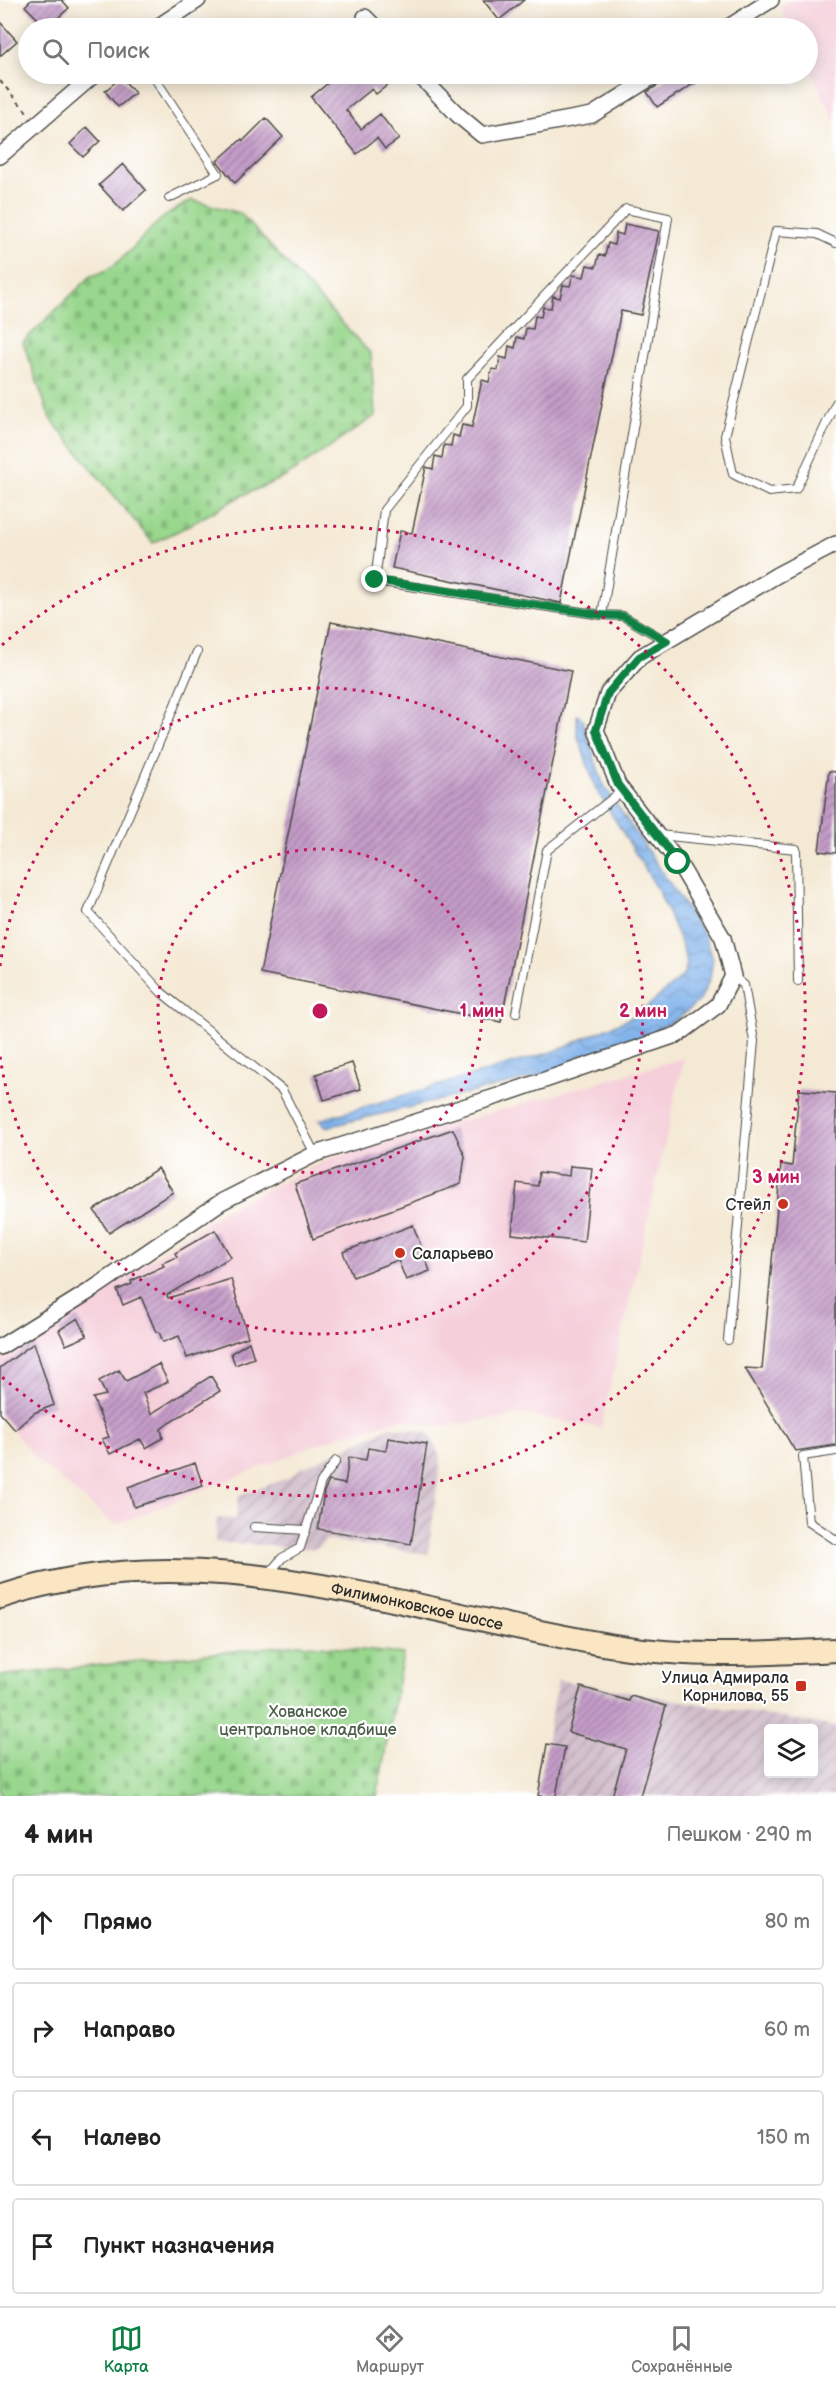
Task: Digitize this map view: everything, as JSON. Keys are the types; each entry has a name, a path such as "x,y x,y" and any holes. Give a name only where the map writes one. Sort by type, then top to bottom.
{"main road":[{"name":"Филимонковское шоссе","path":"0,1597 63,1581 120,1574 191,1570 266,1577 327,1587 576,1640 648,1651 700,1654 836,1650"}],"street":[{"path":"171,18 198,0"},
{"path":"743,18 771,0"},
{"path":"0,156 83,84"},
{"path":"428,84 458,115 482,135 592,115 641,84"},
{"path":"0,1347 93,1289 221,1202 315,1154 498,1096 679,1034 718,1005 733,976 723,938 678,862 618,785 596,730 608,693 639,657 777,575 836,544"}],"lane":[{"path":"159,84 218,174 169,198"},
{"path":"602,615 668,218 626,209 466,379 467,406 384,510 375,580 602,615 623,616 667,641"},
{"path":"836,243 817,234 776,231 725,436 733,474 769,492 796,489 836,403"},
{"path":"197,652 88,912 160,992 282,1090 315,1154"},
{"path":"516,1013 547,850 622,791"},
{"path":"655,835 796,849 798,981"},
{"path":"728,1340 753,1041 744,985 733,976"},
{"path":"836,1451 803,1456 809,1522 836,1540"},
{"path":"266,1577 282,1558 300,1548 321,1482 336,1461"},
{"path":"254,1527 306,1530"}],"path":[{"path":"0,81 38,123"}],"shaded area":[{"path":"791,0 836,0 836,124 817,84 818,18 785,18 780,7"},
{"name":"Саларьево","path":"684,1058 601,1428 520,1414 442,1427 401,1419 331,1439 115,1525 38,1461 0,1415 0,1360 225,1210 331,1158"},
{"path":"391,1427 428,1432 441,1458 428,1554 326,1540 316,1549 215,1542 217,1518 236,1519 239,1495 288,1478 300,1469"},
{"path":"558,1680 836,1727 836,1796 536,1796"}],"green space":[{"path":"192,200 240,213 371,354 375,416 285,477 241,496 153,543 50,418 23,342 91,276 112,266 155,224"},
{"name":"Хованское центральное кладбище","path":"299,1644 403,1654 377,1796 0,1796 0,1676"}],"water":[{"path":"577,715 583,719 603,784 703,933 713,959 710,978 700,1000 676,1020 637,1039 536,1077 327,1127 319,1120 555,1051 637,1015 683,976 687,964 681,943 657,888 596,789 577,734"}],"building":[{"path":"31,0 62,0 69,8 58,18 37,18 25,6"},
{"path":"483,0 524,0 502,18 497,18"},
{"path":"0,22 17,41 0,56"},
{"path":"113,84 127,84 135,93 118,107 105,91"},
{"path":"327,84 389,84 376,94 372,89 346,110 361,129 380,114 399,139 385,149 377,138 357,154 311,97"},
{"path":"660,84 693,84 657,107 647,92"},
{"path":"266,118 283,137 235,183 217,161 242,139 243,141"},
{"path":"87,127 100,141 83,157 70,144"},
{"path":"123,164 146,190 123,211 99,185"},
{"path":"625,224 659,231 641,315 621,311 561,603 392,568 400,531 412,533 426,467 433,469 435,456 442,458 444,445 451,446 453,435 459,437 462,425 472,427 482,380 489,382 492,369 498,370 500,357 507,359 509,346 515,348 517,337 524,339 526,328 533,329 535,316 541,317 543,307 551,308 553,296 560,298 563,285 570,286 573,275 584,277 587,265 596,267 599,255 605,256 608,243 614,245 616,233 623,235"},
{"path":"331,622 571,671 501,1022 260,973"},
{"path":"829,771 836,772 836,853 819,851"},
{"path":"352,1063 361,1089 324,1100 316,1074"},
{"path":"799,1090 836,1093 836,1445 795,1451 745,1368 762,1369 781,1164 792,1166"},
{"path":"453,1129 465,1156 461,1184 313,1239 295,1184"},
{"path":"570,1166 592,1168 584,1242 512,1234 517,1183 538,1186 539,1172 569,1176"},
{"path":"158,1168 173,1192 109,1233 94,1210"},
{"path":"413,1225 430,1271 406,1280 398,1260 353,1277 343,1252"},
{"path":"215,1230 231,1257 167,1295 168,1298 231,1279 248,1337 187,1358 179,1336 163,1342 159,1332 156,1332 141,1297 123,1305 117,1290 164,1266 162,1263 177,1257 175,1253"},
{"path":"78,1318 87,1336 66,1345 59,1330"},
{"path":"249,1342 254,1358 235,1365 231,1353"},
{"path":"34,1343 54,1405 34,1413 15,1430 0,1413 0,1368"},
{"path":"159,1364 168,1382 143,1393 151,1414 211,1376 220,1391 161,1429 163,1438 146,1448 140,1439 110,1454 102,1439 109,1437 93,1398 106,1395 99,1381 119,1370 126,1381"},
{"path":"388,1438 427,1444 411,1544 318,1529 324,1492 329,1481 345,1484 349,1457 366,1460 368,1448 386,1451"},
{"path":"195,1463 203,1486 134,1507 128,1487"},
{"path":"581,1687 629,1701 631,1696 666,1706 640,1796 612,1796 626,1749 568,1732"},
{"path":"547,1744 565,1747 556,1796 538,1796"}],"place":[{"name":"Стейл","path":"783,1204"},
{"name":"Саларьево","path":"400,1253"},
{"name":"Улица Адмирала Корнилова, 55","path":"801,1686"}],"route":[{"path":"375,580 602,615 623,616 667,641 639,657 608,693 596,730 618,785 678,862"}]}
